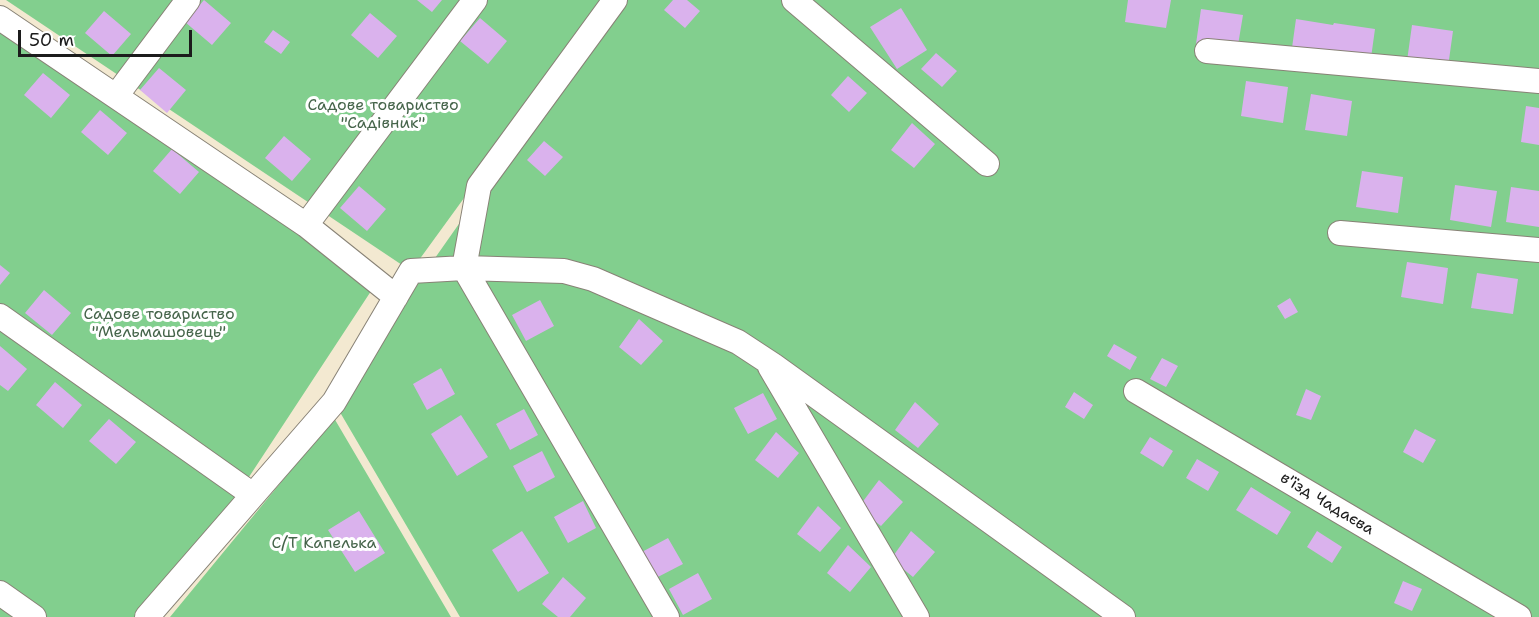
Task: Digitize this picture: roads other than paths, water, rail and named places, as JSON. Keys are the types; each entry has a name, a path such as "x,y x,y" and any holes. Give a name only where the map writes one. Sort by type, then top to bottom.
{"lane":[{"path":"116,96 188,0"},
{"path":"306,225 474,0"},
{"path":"615,0 479,186 464,268 667,617"},
{"path":"794,0 987,164"},
{"path":"0,18 306,225 396,297"},
{"path":"1207,51 1539,81"},
{"path":"1340,233 1539,250"},
{"path":"147,617 334,402 411,271 464,268 564,271 592,279 738,342 1123,617"},
{"path":"0,316 253,495"},
{"path":"766,360 917,617"},
{"name":"в'їзд Чадаєва","path":"1136,391 1518,617"},
{"path":"0,593 34,617"}],"park label":[{"name":"Садове товариство \"Садівник\"","path":"383,115"},
{"name":"Садове товариство \"Мельмашовець\"","path":"159,324"},
{"name":"С/Т Капелька","path":"324,544"}]}
